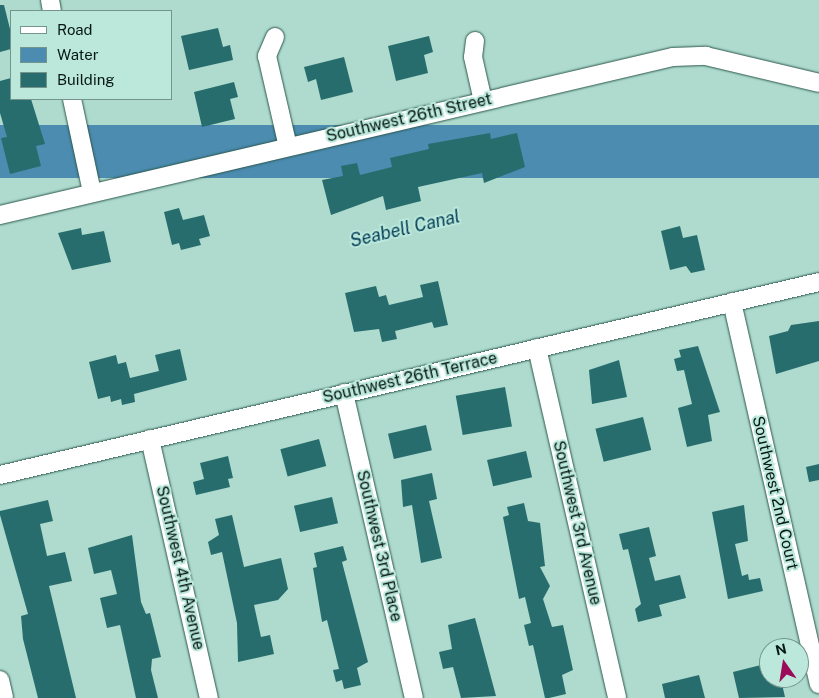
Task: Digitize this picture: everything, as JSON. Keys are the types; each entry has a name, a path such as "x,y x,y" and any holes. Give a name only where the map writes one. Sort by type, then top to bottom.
{"street":[{"path":"275,37 267,56 288,147"},
{"path":"475,41 473,56 483,101"},
{"name":"Southwest 26th Street","path":"0,214 483,101 691,55 819,83"},
{"path":"72,100 92,192"},
{"name":"Southwest 26th Terrace","path":"0,474 819,282"},
{"name":"Southwest 2nd Court","path":"732,302 819,684"},
{"name":"Southwest 3rd Avenue","path":"538,348 618,698"},
{"name":"Southwest 3rd Place","path":"344,394 414,698"},
{"name":"Southwest 4th Avenue","path":"150,439 209,698"},
{"path":"0,680 4,698"}],"water":[{"path":"0,125 819,125 819,178 0,178"}],"building":[{"path":"0,5 4,5 10,29 10,49 0,52"},
{"path":"218,28 223,47 230,45 233,60 189,70 181,36"},
{"path":"429,36 433,52 424,55 428,73 396,81 388,46"},
{"path":"344,57 353,92 321,100 316,79 308,82 304,67"},
{"path":"10,78 10,100 31,100 45,144 36,146 41,166 10,174 1,138 7,137 0,113 0,81"},
{"path":"234,82 238,97 230,99 235,119 202,127 194,92"},
{"path":"490,133 491,139 517,133 525,167 484,183 482,173 418,187 421,201 386,210 383,196 331,215 322,180 343,176 341,166 357,163 360,175 392,167 390,158 429,149 428,144"},
{"path":"179,208 183,220 204,215 210,236 199,239 201,245 181,250 179,243 172,245 164,212"},
{"path":"680,226 683,238 697,235 705,270 691,273 686,266 670,270 661,231"},
{"path":"81,228 82,235 104,231 111,262 72,270 58,233"},
{"path":"438,281 448,325 434,328 432,322 395,331 397,339 382,342 379,329 354,332 345,293 376,286 379,297 386,295 389,305 423,297 420,285"},
{"path":"819,321 819,361 776,374 769,336 788,331 791,325"},
{"path":"698,346 720,412 708,415 712,441 687,447 678,408 692,404 684,370 677,371 674,359 681,357 679,350"},
{"path":"180,349 187,380 134,394 135,402 122,405 121,399 111,402 110,396 98,399 89,362 116,355 118,364 126,362 130,378 159,371 155,355"},
{"path":"619,360 627,397 592,404 589,370"},
{"path":"505,387 512,426 463,435 456,396"},
{"path":"643,417 651,450 604,462 595,429"},
{"path":"426,425 432,450 394,459 388,434"},
{"path":"319,439 326,466 288,476 280,449"},
{"path":"526,451 532,477 493,486 487,460"},
{"path":"228,456 233,478 228,479 230,487 196,495 193,482 204,479 200,463"},
{"path":"819,464 819,480 809,482 806,467"},
{"path":"432,473 437,499 429,501 442,558 421,563 412,505 403,507 401,480"},
{"path":"332,497 338,523 300,532 294,506"},
{"path":"48,500 53,521 40,524 47,556 65,552 72,581 49,586 76,698 38,698 23,639 21,616 28,614 0,515 0,511"},
{"path":"524,503 528,521 540,523 545,566 540,567 550,586 543,599 552,627 563,625 573,670 562,675 566,694 549,698 545,698 533,645 529,646 524,625 531,623 525,597 519,599 503,517 509,515 507,507"},
{"path":"744,505 748,541 735,544 742,576 748,574 749,580 760,578 763,591 728,599 712,512"},
{"path":"232,515 244,567 281,558 288,589 278,600 254,605 261,637 270,635 274,654 238,662 237,623 222,552 211,555 208,542 219,535 215,519"},
{"path":"649,527 656,556 649,558 655,581 680,575 686,598 659,605 662,616 638,622 635,609 641,604 628,549 623,550 619,534"},
{"path":"132,535 141,602 146,614 150,613 161,657 152,659 151,670 158,698 136,698 120,625 107,628 100,598 117,594 111,570 94,574 88,548"},
{"path":"343,546 347,560 342,562 368,662 357,668 361,685 344,689 342,680 336,682 333,670 339,669 327,620 322,622 313,568 317,567 314,553"},
{"path":"475,618 496,696 461,698 453,667 443,669 439,652 452,649 448,625"},
{"path":"759,666 759,688 783,688 785,697 739,698 733,672"},
{"path":"699,675 705,698 665,698 662,684"}],"water label":[{"name":"Seabell Canal","path":"405,229"}]}
